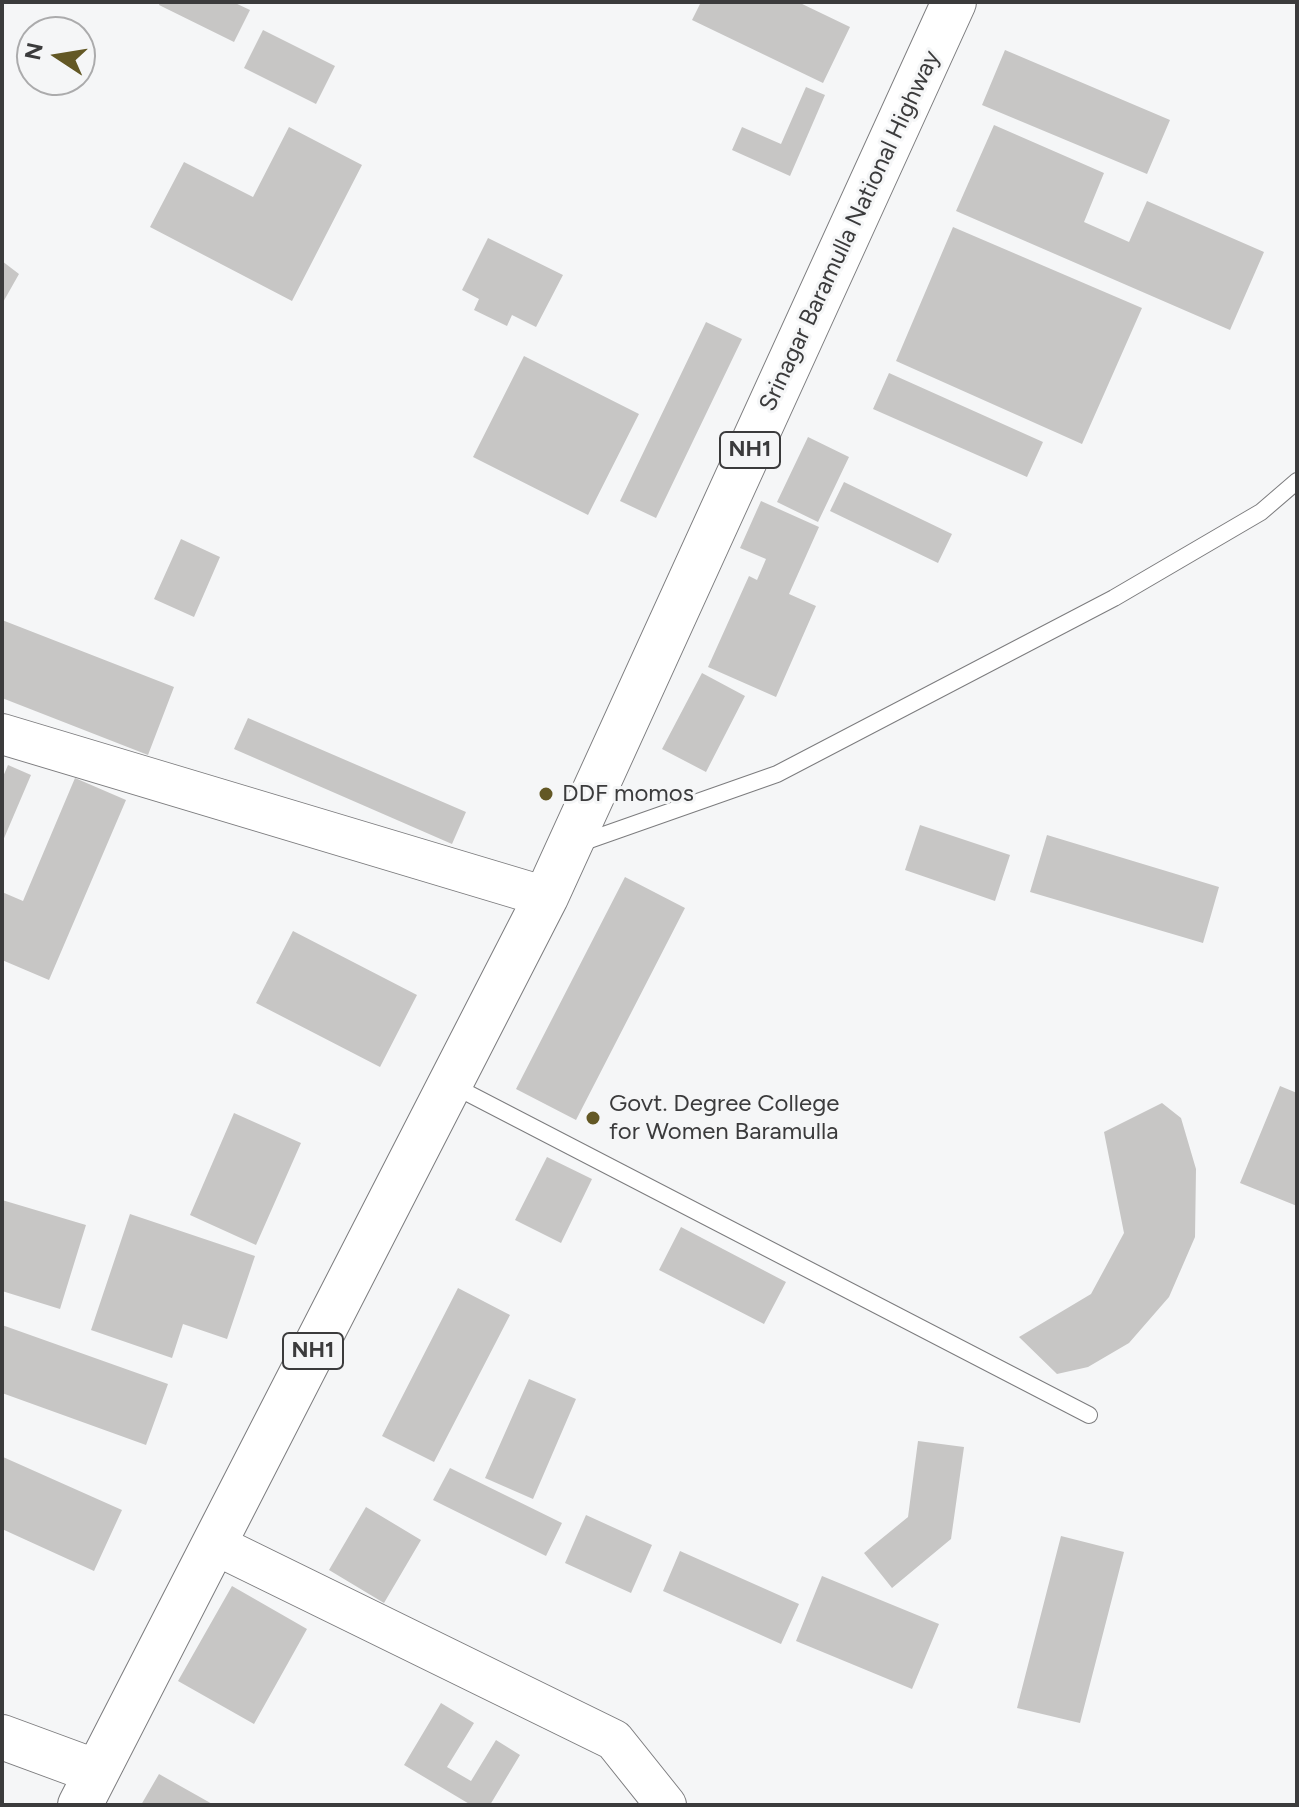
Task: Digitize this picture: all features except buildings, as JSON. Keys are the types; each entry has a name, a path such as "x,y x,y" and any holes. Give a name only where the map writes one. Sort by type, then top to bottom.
{"highway":[{"name":"Srinagar Baramulla National Highway","path":"546,897 954,2"},
{"name":"NH1","path":"88,1788 546,897"},
{"path":"2,1737 88,1788"}],"street":[{"path":"2,734 546,897"},
{"path":"214,1544 614,1740 666,1805"}],"lane":[{"path":"569,847 777,774 1114,598 1261,512 1297,481"},
{"path":"450,1085 1089,1415"}],"place":[{"name":"DDF momos","path":"546,794"},
{"name":"Govt. Degree College for Women Baramulla","path":"593,1118"}]}
